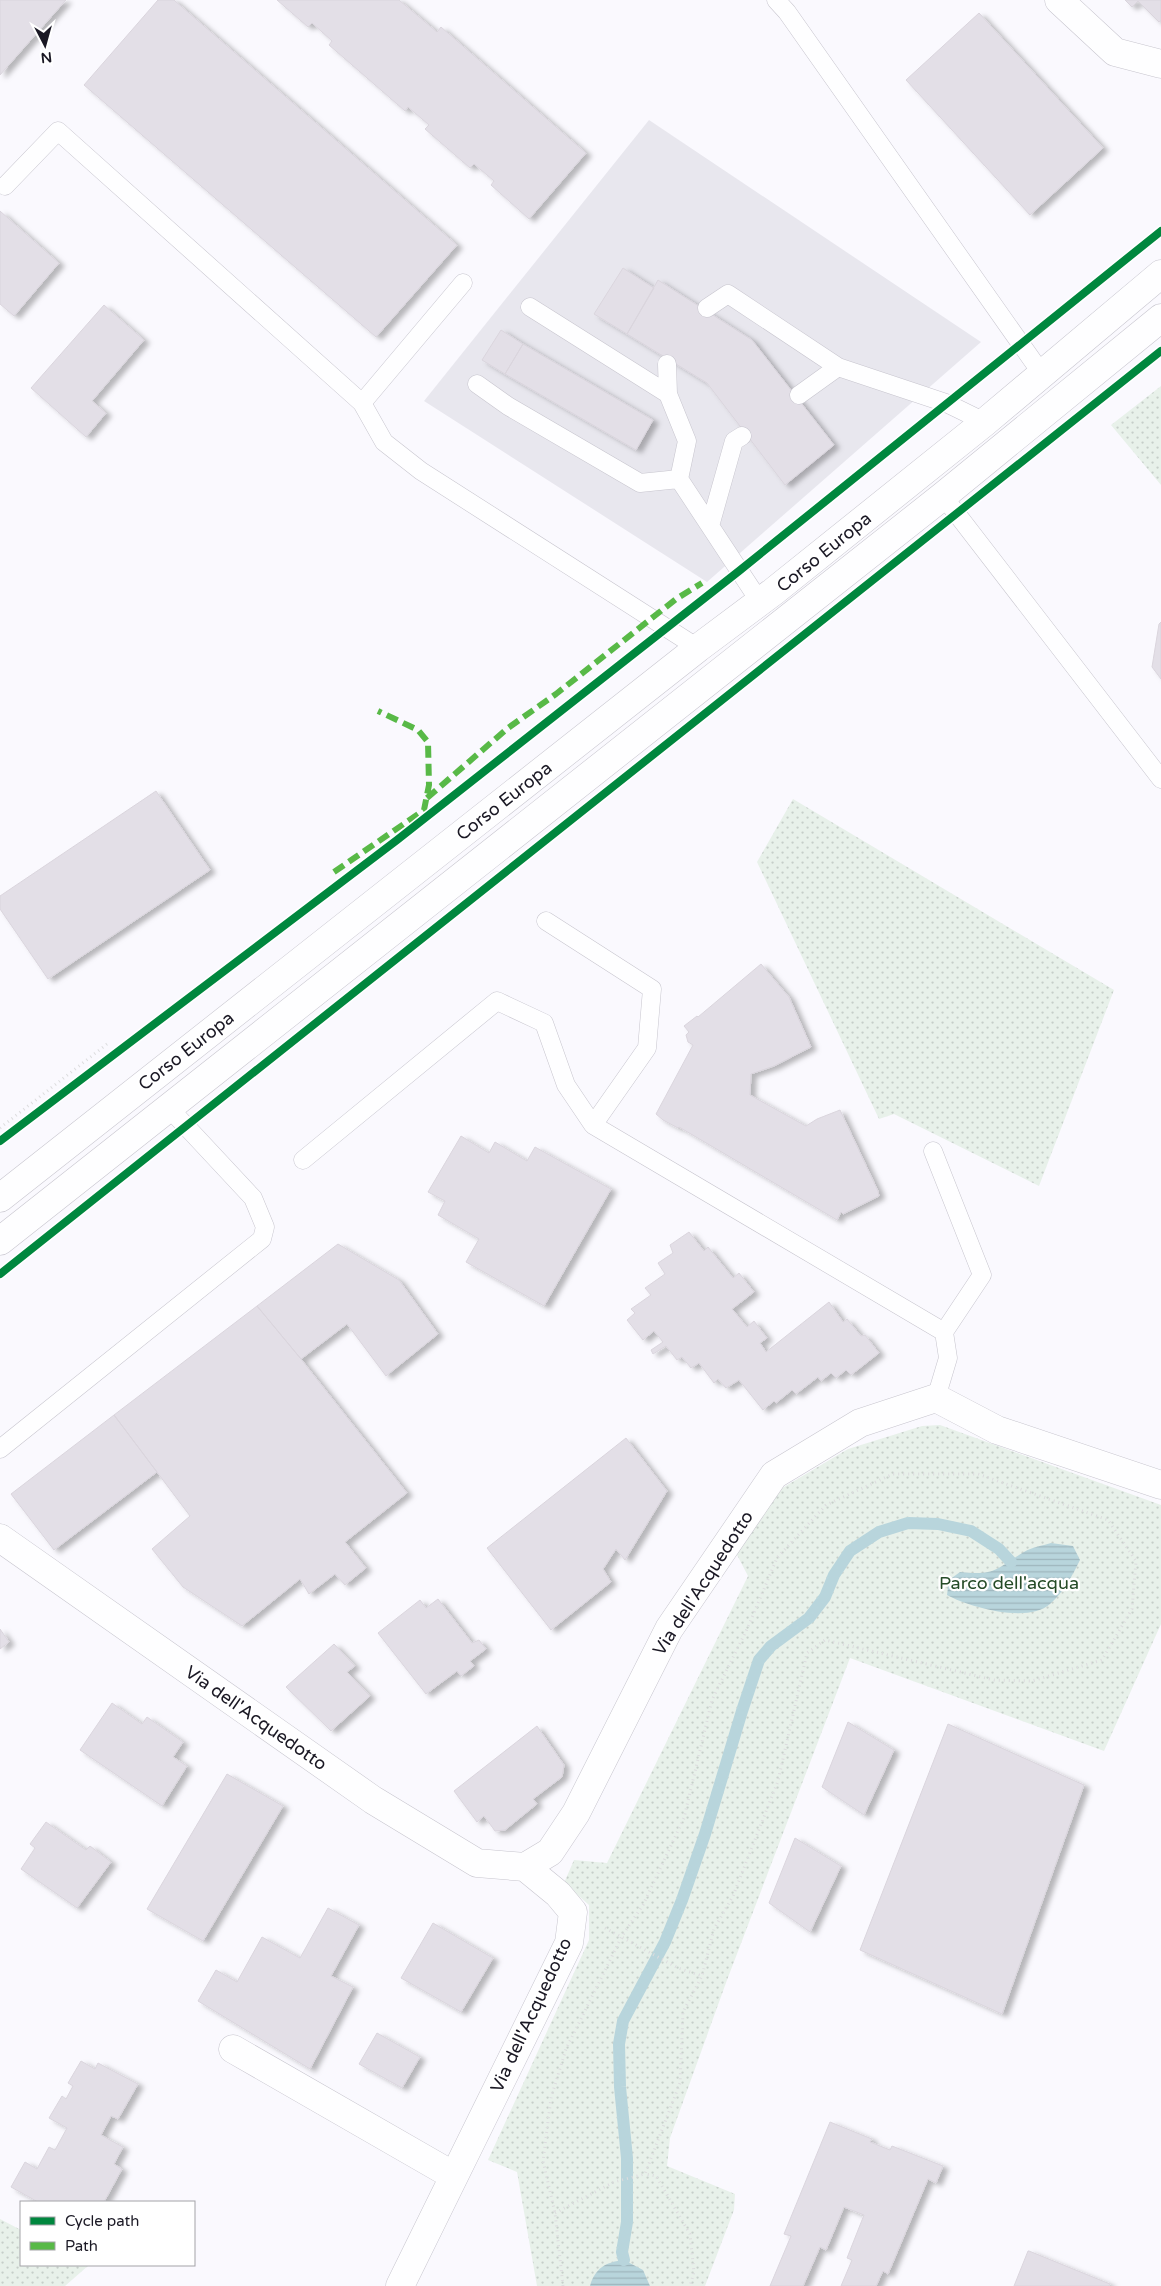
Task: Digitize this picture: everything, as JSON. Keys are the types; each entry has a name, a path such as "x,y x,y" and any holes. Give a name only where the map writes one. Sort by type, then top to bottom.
{"main road":[{"path":"1059,0 1114,52 1161,64"},
{"name":"Corso Europa","path":"0,1198 698,648 760,602 1008,403 1161,274"},
{"name":"Corso Europa","path":"0,1241 943,496 1161,318"},
{"path":"936,1398 997,1430 1161,1485"},
{"name":"Via dell'Acquedotto","path":"0,1538 373,1800 477,1863 525,1867 550,1852 576,1813 669,1628 774,1475 860,1423 936,1398"},
{"path":"525,1867 558,1894 573,1912"},
{"name":"Via dell'Acquedotto","path":"400,2286 568,1943 573,1912"},
{"path":"233,2049 454,2176"}],"lane":[{"path":"776,0 787,12 1042,374"},
{"path":"5,186 58,131 362,404 384,442 421,471 698,648"},
{"path":"362,404 462,283"},
{"path":"707,308 728,294 838,368 946,403 984,422"},
{"path":"530,306 668,394"},
{"path":"667,364 668,394 687,441 680,479 760,602"},
{"path":"799,395 838,368"},
{"path":"477,384 508,406 640,483 680,479"},
{"path":"710,526 734,441 742,436"},
{"path":"943,496 1161,779"},
{"path":"546,922 652,989 647,1048 593,1124"},
{"path":"303,1160 497,1001 544,1023 566,1085 593,1124 944,1332"},
{"path":"0,1449 262,1239 264,1227 253,1198 169,1108"},
{"path":"933,1152 982,1275 944,1332 948,1358 936,1398"}],"path":[{"path":"0,1128 107,1044"},
{"path":"563,2286 554,2212 543,2161 551,2098 566,2049 622,1936 643,1904 684,1818 712,1700 748,1627 777,1558 826,1505 892,1474 978,1474 1108,1520 1136,1561 1132,1608 1102,1660 1032,1681 994,1680 825,1640 807,1653 778,1781 733,1896 714,1929 702,1976 683,2012 680,2083 645,2174"},
{"path":"573,1912 622,1936 678,1968 702,1976"},
{"path":"554,2212 614,2182 645,2174 656,2176 690,2234 694,2272 690,2286"}],"shaded area":[{"path":"649,120 981,342 707,582 424,401"}],"green space":[{"path":"1161,386 1161,485 1111,425"},
{"path":"793,799 1114,990 1039,1186 894,1114 879,1119 757,862"},
{"name":"Parco dell'acqua","path":"940,1425 1161,1505 1161,1624 1104,1751 850,1658 727,1980 670,2138 667,2166 735,2194 734,2210 705,2286 537,2286 517,2172 488,2160 589,1940 589,1905 564,1883 574,1860 607,1863 748,1576 735,1551 772,1494 848,1449 922,1426"},
{"path":"0,2219 20,2229 20,2266 88,2266 65,2286 0,2286"}],"water":[{"path":"1051,1543 1073,1546 1080,1560 1064,1589 1050,1604 1040,1610 1028,1613 999,1612 969,1604 947,1595 949,1580 960,1572 981,1573 995,1570 1027,1550"},
{"path":"624,2260 643,2270 650,2286 590,2286 598,2270 612,2262"}],"building":[{"path":"0,0 66,0 0,75"},
{"path":"158,0 174,0 457,245 376,337 84,85"},
{"path":"277,0 399,0 437,32 441,27 586,153 529,219 491,185 494,181 474,164 470,168 425,129 429,125 408,107 405,111 329,45 332,41 312,23 308,27"},
{"path":"1125,0 1161,0 1161,21 1159,22 1138,1 1132,7"},
{"path":"979,13 1103,148 1030,215 906,80"},
{"path":"0,211 59,263 14,316 0,304"},
{"path":"623,268 654,288 627,334 594,314"},
{"path":"658,280 752,340 834,445 785,485 707,383 627,334"},
{"path":"104,305 144,340 92,401 106,413 86,437 31,388"},
{"path":"501,330 523,344 505,374 482,360"},
{"path":"523,344 653,420 636,450 505,374"},
{"path":"1161,622 1161,679 1152,667 1159,624"},
{"path":"156,791 210,870 48,979 0,909 0,896"},
{"path":"761,964 789,997 811,1047 774,1066 751,1074 750,1095 806,1126 817,1119 840,1110 879,1196 843,1214 841,1212 837,1220 679,1127 663,1120 656,1114 693,1045 688,1042 686,1035 689,1032 684,1026 698,1017"},
{"path":"461,1136 489,1153 495,1142 527,1161 535,1147 611,1189 544,1306 466,1262 479,1239 438,1215 445,1201 428,1192"},
{"path":"689,1232 704,1251 708,1247 733,1278 739,1273 754,1292 732,1309 747,1327 754,1321 767,1338 760,1343 766,1352 829,1302 843,1322 847,1319 861,1336 865,1335 879,1353 851,1375 846,1370 836,1378 831,1373 821,1381 818,1377 796,1394 792,1390 776,1403 774,1401 763,1410 739,1380 726,1388 718,1379 714,1383 699,1363 691,1368 682,1357 677,1360 666,1346 653,1354 651,1350 663,1342 654,1331 643,1340 627,1320 635,1313 631,1309 651,1295 645,1288 665,1274 658,1263 673,1253 670,1245"},
{"path":"338,1244 399,1280 438,1334 386,1376 347,1324 301,1359 257,1306"},
{"path":"257,1306 407,1493 345,1542 366,1568 345,1585 335,1574 309,1594 300,1579 242,1626 183,1587 152,1549 190,1516 114,1415"},
{"path":"114,1415 157,1472 54,1550 11,1494"},
{"path":"626,1438 667,1491 625,1560 616,1549 603,1569 611,1582 551,1630 487,1548"},
{"path":"438,1599 472,1643 479,1640 486,1649 470,1661 474,1666 461,1676 457,1671 426,1694 378,1633 420,1600 426,1608"},
{"path":"0,1629 9,1642 0,1649"},
{"path":"334,1644 355,1666 347,1672 370,1696 331,1731 286,1687"},
{"path":"112,1703 142,1724 147,1717 183,1742 173,1757 187,1766 162,1806 80,1750"},
{"path":"848,1722 894,1750 864,1815 822,1787"},
{"path":"948,1724 1084,1785 1002,2014 860,1950"},
{"path":"537,1726 564,1765 562,1777 533,1799 537,1804 505,1830 495,1831 484,1816 477,1822 454,1791"},
{"path":"227,1774 283,1806 203,1941 147,1909"},
{"path":"46,1822 86,1850 90,1846 111,1862 77,1908 21,1869 35,1848 30,1844"},
{"path":"795,1838 841,1866 810,1932 769,1903"},
{"path":"328,1908 359,1925 331,1976 353,1987 310,2069 198,2001 216,1970 237,1982 262,1937 300,1958"},
{"path":"433,1923 493,1958 461,2012 401,1978"},
{"path":"377,2033 420,2057 402,2088 359,2064"},
{"path":"81,2061 95,2069 98,2063 138,2084 118,2119 111,2116 101,2135 123,2147 114,2164 122,2169 105,2201 36,2201 11,2187 25,2162 37,2169 49,2147 55,2150 67,2128 49,2118 62,2096 66,2099 73,2086 68,2083"},
{"path":"830,2122 872,2139 870,2142 890,2150 892,2146 943,2166 936,2183 928,2179 888,2274 883,2271 876,2286 841,2286 852,2260 847,2258 864,2215 844,2207 826,2250 820,2247 803,2286 770,2286 791,2236 784,2234"},
{"path":"1028,2251 1110,2284 1109,2286 1014,2286"}],"waterway":[{"path":"624,2260 622,2252 627,2222 627,2158 620,2087 619,2044 623,2021 665,1942 682,1900 705,1834 759,1660 771,1646 809,1618 825,1597 834,1575 850,1551 879,1532 908,1523 938,1524 971,1531 999,1549 1011,1562"}],"marked path":[{"path":"427,798 508,728 556,694 676,599 702,583"},
{"path":"334,872 424,810 429,785 428,742 418,730 378,711"}],"cycle path":[{"path":"0,1141 397,840 739,571 1161,231"},
{"path":"0,1274 1161,351"}]}
